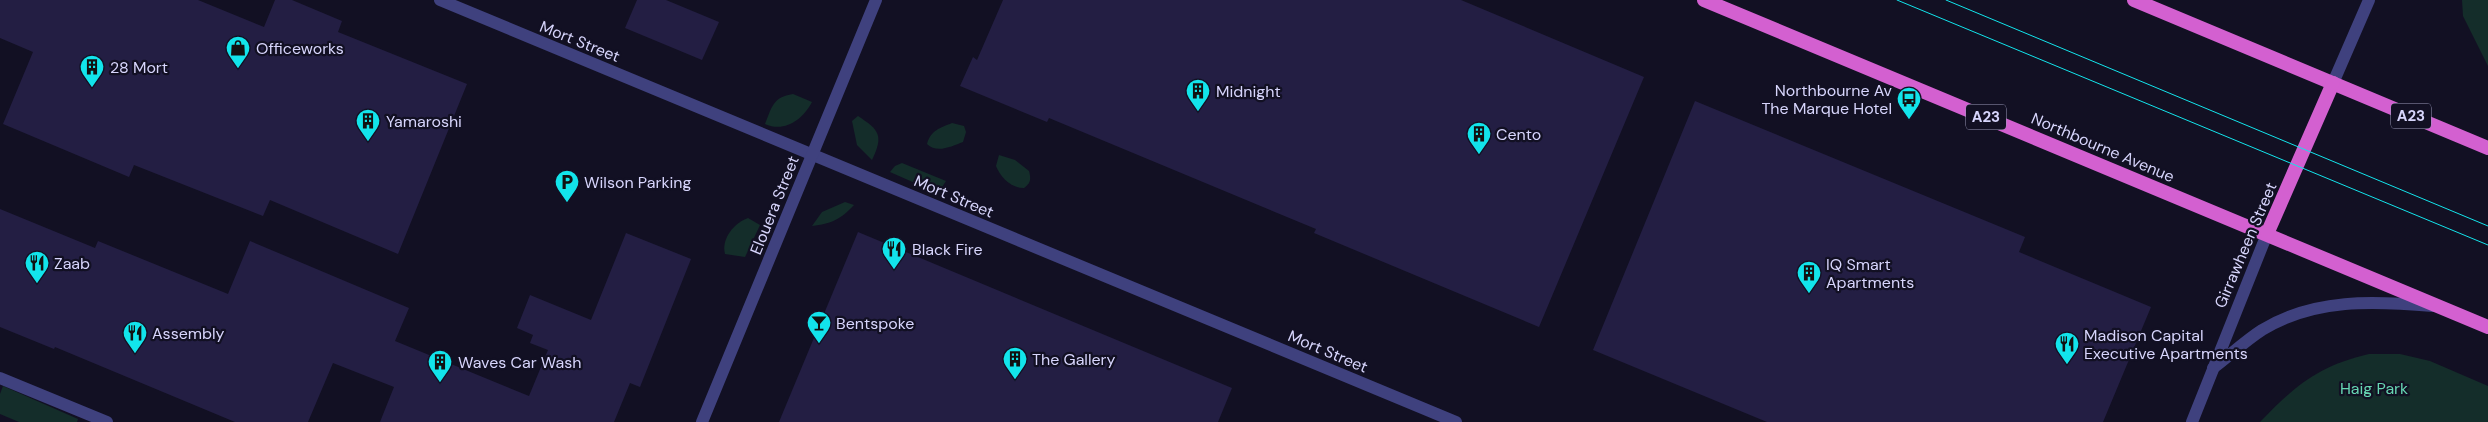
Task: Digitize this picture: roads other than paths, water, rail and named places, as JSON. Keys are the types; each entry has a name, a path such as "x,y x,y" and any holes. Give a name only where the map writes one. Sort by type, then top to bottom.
{"highway":[{"name":"Northbourne Avenue","path":"1704,0 2488,327"},
{"name":"A23","path":"2134,0 2488,148"},
{"name":"Girrawheen Street","path":"2268,234 2334,83"}],"street":[{"name":"Mort Street","path":"440,0 1456,422"},
{"name":"Elouera Street","path":"702,422 876,0"},
{"path":"2334,83 2368,0"},
{"name":"Girrawheen Street","path":"2192,422 2268,234"},
{"path":"2213,368 2262,331 2297,313 2345,303 2392,303 2440,307"},
{"path":"0,378 107,422"}],"tram line":[{"path":"1897,0 2488,245"},
{"path":"1946,0 2488,226"}],"place":[{"name":"Officeworks","path":"238,69"},
{"name":"28 Mort","path":"92,88"},
{"name":"Midnight","path":"1198,112"},
{"name":"Northbourne Av The Marque Hotel","path":"1909,120"},
{"name":"Yamaroshi","path":"368,142"},
{"name":"Cento","path":"1479,155"},
{"name":"Wilson Parking","path":"567,203"},
{"name":"Black Fire","path":"894,270"},
{"name":"Zaab","path":"37,284"},
{"name":"IQ Smart Apartments","path":"1809,294"},
{"name":"Bentspoke","path":"819,344"},
{"name":"Assembly","path":"135,354"},
{"name":"Madison Capital Executive Apartments","path":"2067,365"},
{"name":"The Gallery","path":"1015,380"},
{"name":"Waves Car Wash","path":"440,383"}],"park label":[{"name":"Haig Park","path":"2374,388"}]}
